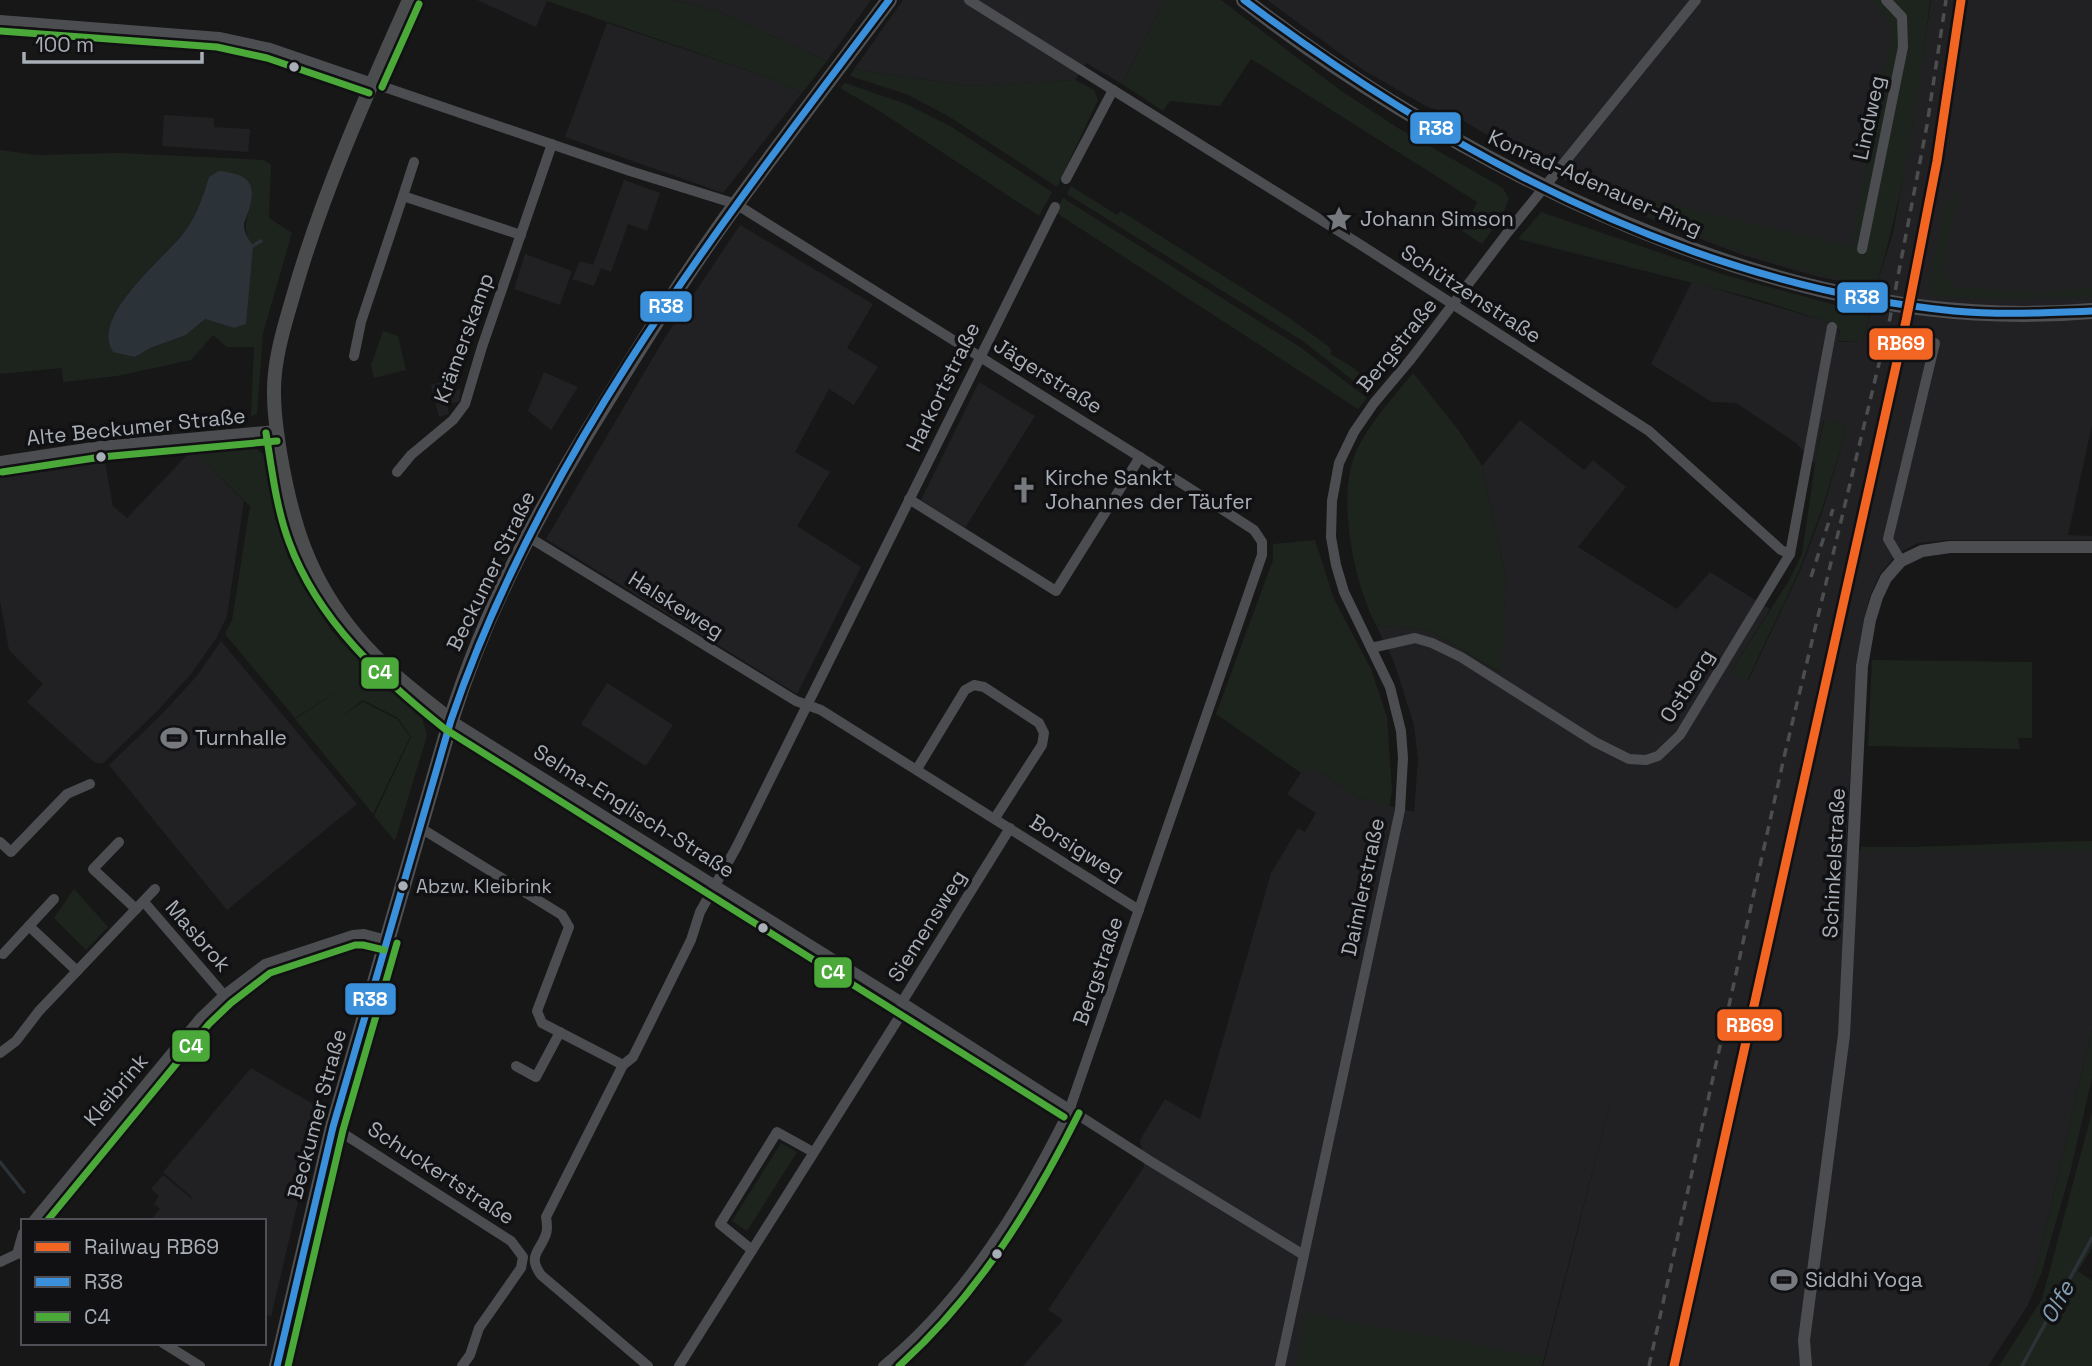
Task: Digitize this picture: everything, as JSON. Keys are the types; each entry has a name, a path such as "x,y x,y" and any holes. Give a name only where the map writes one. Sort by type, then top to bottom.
{"main road":[{"path":"409,0 333,176 306,252 274,374 276,431 290,507 303,550 320,584 371,652 451,720"},
{"name":"Beckumer Straße","path":"277,1366 333,1126 451,720 492,607 527,536 679,286 736,204 889,0"},
{"name":"Konrad-Adenauer-Ring","path":"1244,0 1394,107 1492,161 1614,220 1715,260 1831,293 1891,304 1982,315 2040,315 2092,311"}],"street":[{"name":"Schützenstraße","path":"969,0 1361,245 1649,431 1781,550 1790,554"},
{"name":"Bergstraße","path":"1331,537 1335,480 1346,447 1374,402 1696,0"},
{"name":"Lindweg","path":"1861,249 1903,47 1902,17 1886,0"},
{"name":"Jägerstraße","path":"0,20 219,37 270,48 736,204 1254,530 1262,541"},
{"path":"1066,179 1113,90"},
{"name":"Krämerskamp","path":"397,472 411,455 453,420 465,404 552,144"},
{"path":"354,356 367,301 414,162"},
{"path":"403,196 521,235"},
{"name":"Harkortstraße","path":"462,1366 470,1355 479,1328 547,1233 546,1217 623,1065 633,1057 691,940 700,912 1055,207"},
{"name":"Ostberg","path":"1371,648 1415,638 1432,643 1461,657 1595,742 1629,759 1646,761 1658,756 1680,735 1790,554 1832,327"},
{"path":"1935,343 1888,539 1901,562 1922,551 1950,547 2092,547"},
{"name":"Alte Beckumer Straße","path":"0,462 100,447 276,431"},
{"path":"909,499 1056,591 1140,457"},
{"name":"Halskeweg","path":"527,536 806,705"},
{"name":"Daimlerstraße","path":"1280,1366 1397,823 1403,784 1398,720 1390,687 1344,592 1331,537"},
{"name":"Bergstraße","path":"883,1366 924,1328 974,1269 1026,1189 1070,1108 1262,555 1262,541"},
{"name":"Schinkelstraße","path":"1806,1366 1804,1340 1844,1035 1862,666 1877,597 1886,578 1901,562"},
{"path":"916,769 965,690 974,685 984,687 1039,723 1044,733 1042,744 995,818"},
{"name":"Borsigweg","path":"806,705 821,710 1139,909"},
{"name":"Selma-Englisch-Straße","path":"451,720 902,1002 1150,1161 1303,1254"},
{"path":"0,842 11,852 67,794 90,784"},
{"path":"419,827 562,915 569,927 537,1011 542,1023 623,1065"},
{"name":"Siemensweg","path":"679,1366 900,1016 902,1002 1010,828"},
{"name":"Masbrok","path":"119,842 93,869 140,906 224,995"},
{"name":"Masbrok","path":"0,1053 16,1041 39,1011 155,889"},
{"path":"2,954 54,899"},
{"path":"29,926 77,971"},
{"name":"Kleibrink","path":"35,1219 201,1017 224,995 265,964 338,938 364,934 387,940"},
{"path":"516,1066 536,1077 560,1032"},
{"name":"Schuckertstraße","path":"333,1126 511,1241 529,1258 541,1275 648,1366"},
{"path":"752,1250 720,1224 777,1132 813,1152"},
{"path":"0,1262 20,1255"},
{"path":"165,1345 186,1362 200,1366"}],"shaded area":[{"path":"477,0 544,0 547,1 536,27"},
{"path":"544,0 672,0 715,10 827,61 802,93 765,76"},
{"path":"673,0 871,0 827,61 715,10"},
{"path":"903,0 1165,0 1122,84 1086,63 1075,80 969,86 854,69"},
{"path":"1165,0 1221,0 1340,90 1398,128 1503,188 1509,199 1501,218 1482,244 1462,231 1477,202 1251,59 1220,106 1170,101 1163,111 1122,84"},
{"path":"1267,0 1929,0 1877,284 1893,233 1931,0 2092,0 2092,425 2068,535 2092,536 2092,540 1951,540 1918,543 1897,554 1880,574 1870,596 1856,665 1846,851 2092,851 2092,1029 2028,1305 1988,1366 1543,1366 1622,1057 1542,1366 1023,1366 1063,1320 1048,1310 1144,1167 1140,1140 1165,1099 1200,1119 1271,873 1298,828 1305,832 1316,813 1287,794 1301,773 1313,769 1362,799 1414,812 1418,760 1414,725 1394,662 1376,625 1429,630 1500,673 1506,579 1482,466 1520,420 1584,470 1593,460 1626,487 1578,547 1677,609 1710,572 1770,609 1730,673 1748,681 1800,571 1822,513 1846,431 1841,423 1823,420 1815,464 1796,443 1736,403 1712,402 1651,364 1692,282 1822,320 1839,330 1838,342 1863,342 1876,288 1819,277 1743,255 1591,193 1544,170 1464,121 1426,106 1363,70"},
{"path":"1868,0 1930,0 1909,145 1895,217 1876,287 1802,270 1731,248 1591,192 1580,182 1580,171 1591,186 1853,247 1893,30 1876,5"},
{"path":"607,23 765,76 802,93 723,193 565,137"},
{"path":"854,69 969,86 1075,80 1094,90 1098,100 1057,187 948,116 906,94 850,76"},
{"path":"845,83 906,104 950,126 1052,192 1039,216 840,88"},
{"path":"164,115 214,118 214,127 250,129 248,152 162,146"},
{"path":"0,150 37,155 119,153 264,160 271,165 269,218 292,233 263,333 257,414 251,416 254,347 227,347 213,335 191,360 117,376 63,382 62,368 0,374","holes":["209,177 246,179 252,193 246,221 246,324 234,328 205,319 186,335 150,348 135,357 110,347 113,317 128,293 187,229 201,202"]},
{"path":"219,171 243,177 251,186 251,200 244,226 253,246 246,324 234,328 205,319 186,335 150,348 135,357 113,352 109,337 112,321 121,303 188,227 209,177"},
{"path":"624,180 660,193 647,231 628,224 611,272 601,268 594,286 572,279 580,261 593,265"},
{"path":"1071,186 1117,215 1121,211 1288,317 1328,346 1332,351 1330,354 1351,366 1375,387 1370,394 1303,341 1067,194"},
{"path":"1959,188 1943,269 1954,287 2043,293 2092,287 2092,297 1949,298 1927,293 1943,212"},
{"path":"1063,198 1300,347 1367,398 1358,409 1055,212"},
{"path":"1541,212 1725,275 1869,314 1863,342 1838,341 1840,330 1822,320 1753,298 1518,239"},
{"path":"740,225 873,304 847,348 878,367 854,405 829,389 795,452 830,472 797,526 861,567 797,694 546,539 664,339"},
{"path":"525,254 572,271 560,305 514,289"},
{"path":"383,331 398,336 406,370 374,378 371,365"},
{"path":"544,372 578,387 551,430 528,411"},
{"path":"1413,373 1459,431 1482,466 1506,579 1501,673 1429,630 1376,625 1361,586 1350,539 1350,470 1368,431"},
{"path":"451,379 454,390 461,389 459,402 447,404 449,414 439,417 431,385"},
{"path":"979,382 1035,416 965,528 921,500"},
{"path":"1824,420 1841,423 1846,431 1844,438 1799,571 1747,681 1730,673 1788,582 1802,554"},
{"path":"257,449 269,459 288,557 305,590 331,630 362,664 422,718 427,736 395,841 374,816 411,737 398,718 363,700 340,717 363,702 397,719 410,737 373,814 295,719 347,685 295,718 225,634 232,620 250,506 192,450"},
{"path":"192,450 244,501 227,616 217,637 191,674 102,764 94,762 27,702 43,684 9,650 0,601 0,475 104,458 113,506 127,518"},
{"path":"1315,540 1334,599 1371,669 1387,717 1392,789 1389,807 1362,799 1313,769 1301,773 1216,714 1273,560 1273,544"},
{"path":"221,641 357,804 227,910 109,765 196,677"},
{"path":"1872,660 2032,662 2032,738 2018,738 2020,749 1868,746"},
{"path":"607,683 673,725 646,766 581,724"},
{"path":"2092,841 2092,851 1860,851 1861,847"},
{"path":"74,889 108,927 86,950 54,918"},
{"path":"2092,1029 2092,1078 2071,1169 2041,1274 2028,1305"},
{"path":"251,1068 320,1108 271,1317 266,1314 266,1219 152,1219 160,1209 154,1204 159,1196 151,1189 163,1175 193,1198 163,1172"},
{"path":"2092,1112 2092,1248 2078,1271 2092,1281 2092,1366 1999,1366 2042,1299"},
{"path":"781,1143 797,1152 747,1231 732,1221"},
{"path":"1304,1313 1543,1357 1540,1366 1297,1366"}],"waterway":[{"path":"249,248 261,241"},
{"path":"0,1162 24,1192"},
{"name":"Olfe","path":"2022,1366 2092,1238"}],"railway":[{"path":"1649,1366 1785,753 1890,318 1927,125 1946,0"},
{"path":"1811,577 1833,509"}],"rail line":[{"name":"RB69","path":"1674,1366 1906,321 1937,161 1961,0"}],"transit line":[{"name":"R38","path":"277,1366 333,1127 451,720 489,621 534,526 585,433 641,343 762,169 889,0"},
{"name":"R38","path":"1244,0 1323,57 1405,110 1491,160 1579,204 1669,242 1762,274 1857,297 1954,311 2092,311"},
{"name":"C4","path":"382,87 419,4"},
{"name":"C4","path":"0,31 217,47 267,58 369,93"},
{"name":"C4","path":"266,433 281,515 301,571 334,623 376,669 421,710 445,729 1064,1117"},
{"name":"C4","path":"2,472 101,457 277,441"},
{"name":"C4","path":"288,1366 343,1130 397,943"},
{"name":"C4","path":"49,1219 209,1024 231,1003 270,973 355,945 384,950"},
{"name":"C4","path":"899,1366 954,1310 1001,1248 1042,1182 1079,1113"}],"place":[{"name":"Johann Simson","path":"1339,219"},
{"name":"Kirche Sankt Johannes der Täufer","path":"1024,490"},
{"name":"Turnhalle","path":"174,738"},
{"name":"Abzw. Kleibrink","path":"403,886"},
{"name":"Siddhi Yoga","path":"1784,1280"}]}
